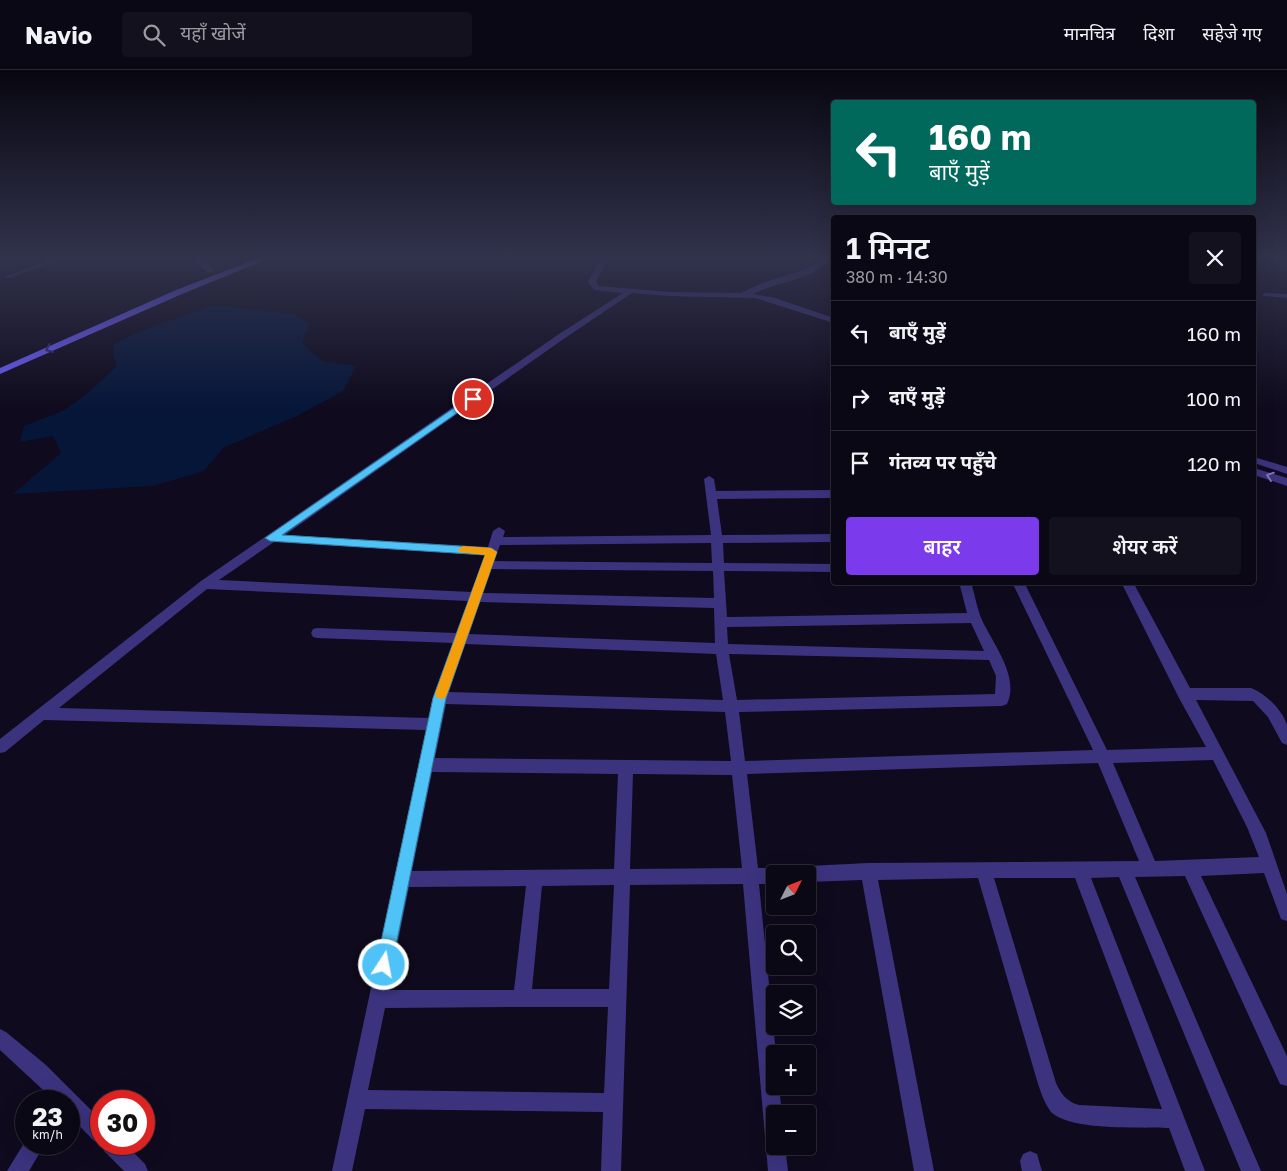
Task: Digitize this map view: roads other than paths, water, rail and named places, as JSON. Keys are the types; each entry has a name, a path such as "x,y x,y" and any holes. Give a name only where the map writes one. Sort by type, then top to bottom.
{"main road":[{"path":"0,362 127,307"},
{"path":"0,371 144,307"}],"street":[{"path":"0,747 205,584 562,336 606,307"},
{"path":"794,307 831,320"},
{"path":"1256,461 1287,471"},
{"path":"1256,472 1287,482"},
{"path":"709,479 717,539 722,649 739,768 772,1105"},
{"path":"712,495 831,494"},
{"path":"270,538 493,547 718,567 831,568"},
{"path":"493,547 717,539 831,538"},
{"path":"342,1171 440,698 493,547"},
{"path":"205,584 476,597 720,603"},
{"path":"440,698 731,706 1002,700 1003,676 976,618 966,585"},
{"path":"1019,585 1103,757 1150,868"},
{"path":"1129,585 1184,694 1253,822 1261,840 1277,891 1287,913"},
{"path":"721,622 976,618"},
{"path":"317,633 722,649 985,656"},
{"path":"1184,694 1251,694 1259,696 1287,739"},
{"path":"42,714 434,724"},
{"path":"425,764 739,768 1216,753"},
{"path":"611,1171 626,767"},
{"path":"816,874 1150,868 1190,869 1268,865"},
{"path":"1124,869 1252,1171"},
{"path":"1190,869 1287,1077"},
{"path":"1080,870 1195,1171"},
{"path":"984,871 1047,1084 1054,1101 1065,1111 1080,1115 1175,1119"},
{"path":"868,872 924,1171"},
{"path":"402,879 766,876"},
{"path":"522,998 535,878"},
{"path":"377,999 618,998"},
{"path":"0,1038 55,1090"},
{"path":"357,1099 614,1103"},
{"path":"80,1114 90,1124"},
{"path":"17,1171 28,1155"},
{"path":"122,1155 138,1171"},
{"path":"777,1155 778,1171"}],"water":[{"path":"206,307 234,307 294,314 309,323 302,343 322,361 356,366 343,391 299,415 223,448 204,471 153,486 13,494 61,453 53,436 20,442 24,426 65,410 88,393 117,366 113,355 114,344 138,332"}]}
